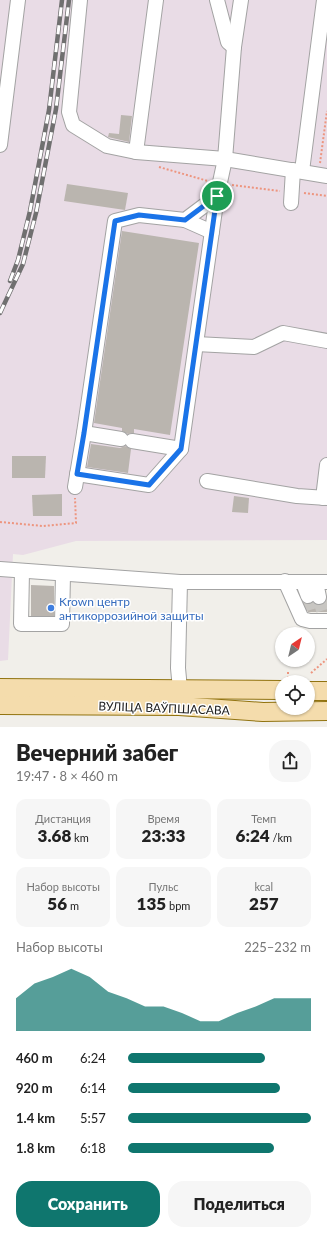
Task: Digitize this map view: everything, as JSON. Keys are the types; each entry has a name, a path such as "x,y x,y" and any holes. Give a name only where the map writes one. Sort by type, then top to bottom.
{"main road":[{"name":"ВУЛІЦА ВАЎПШАСАВА","path":"0,688 275,690"},
{"path":"315,691 327,691"},
{"name":"ВУЛІЦА ВАЎПШАСАВА","path":"0,705 179,706 263,712 327,711"}],"lane":[{"path":"0,144 18,0"},
{"path":"80,0 68,112 73,125 107,146 136,152 225,159 323,175"},
{"path":"136,152 156,0"},
{"path":"217,0 228,42 234,47"},
{"path":"212,232 185,220 139,215 115,221 76,480 149,485 181,449 212,232 217,196 225,159 234,47 241,0"},
{"path":"292,204 324,0"},
{"path":"185,220 217,196"},
{"path":"196,344 254,348 283,333 327,341"},
{"path":"84,433 181,449"},
{"path":"207,481 297,496 325,498 327,465"},
{"path":"0,569 180,582 285,582 318,587"},
{"path":"22,571 21,624 62,624 63,574"},
{"path":"180,582 178,668 180,689"},
{"path":"285,582 302,618 310,621 321,618"}],"path":[{"path":"323,175 327,111"},
{"path":"0,522 43,526 76,523 76,480"},
{"path":"311,673 327,659"}],"shaded area":[{"path":"0,0 327,0 327,540 76,541 23,555 13,554 8,660 0,661"}],"building":[{"path":"121,115 132,116 129,142 108,137 109,133 119,134"},
{"path":"67,184 128,193 125,210 64,201"},
{"path":"122,231 199,243 170,435 134,429 134,433 128,434 122,431 122,428 94,423"},
{"path":"91,444 120,448 125,446 131,449 128,473 87,467"},
{"path":"12,456 46,456 45,478 12,478"},
{"path":"62,494 62,516 33,516 32,495"},
{"path":"234,496 249,498 248,513 232,512"},
{"path":"31,585 54,586 54,616 31,616"},
{"path":"327,600 327,612 308,612 304,603 320,605 324,604"}],"tunnel":[{"path":"308,596 313,613"},
{"path":"319,597 324,613"}],"railway":[{"path":"10,281 18,260 30,211 49,110 62,0"},
{"path":"0,313 23,264 36,213 56,109 69,0"}],"place":[{"name":"Krown центр антикоррозийной защиты","path":"51,608"}],"route":[{"path":"217,196 181,449 149,485 77,474 115,221 139,215 185,220 217,196"}]}
